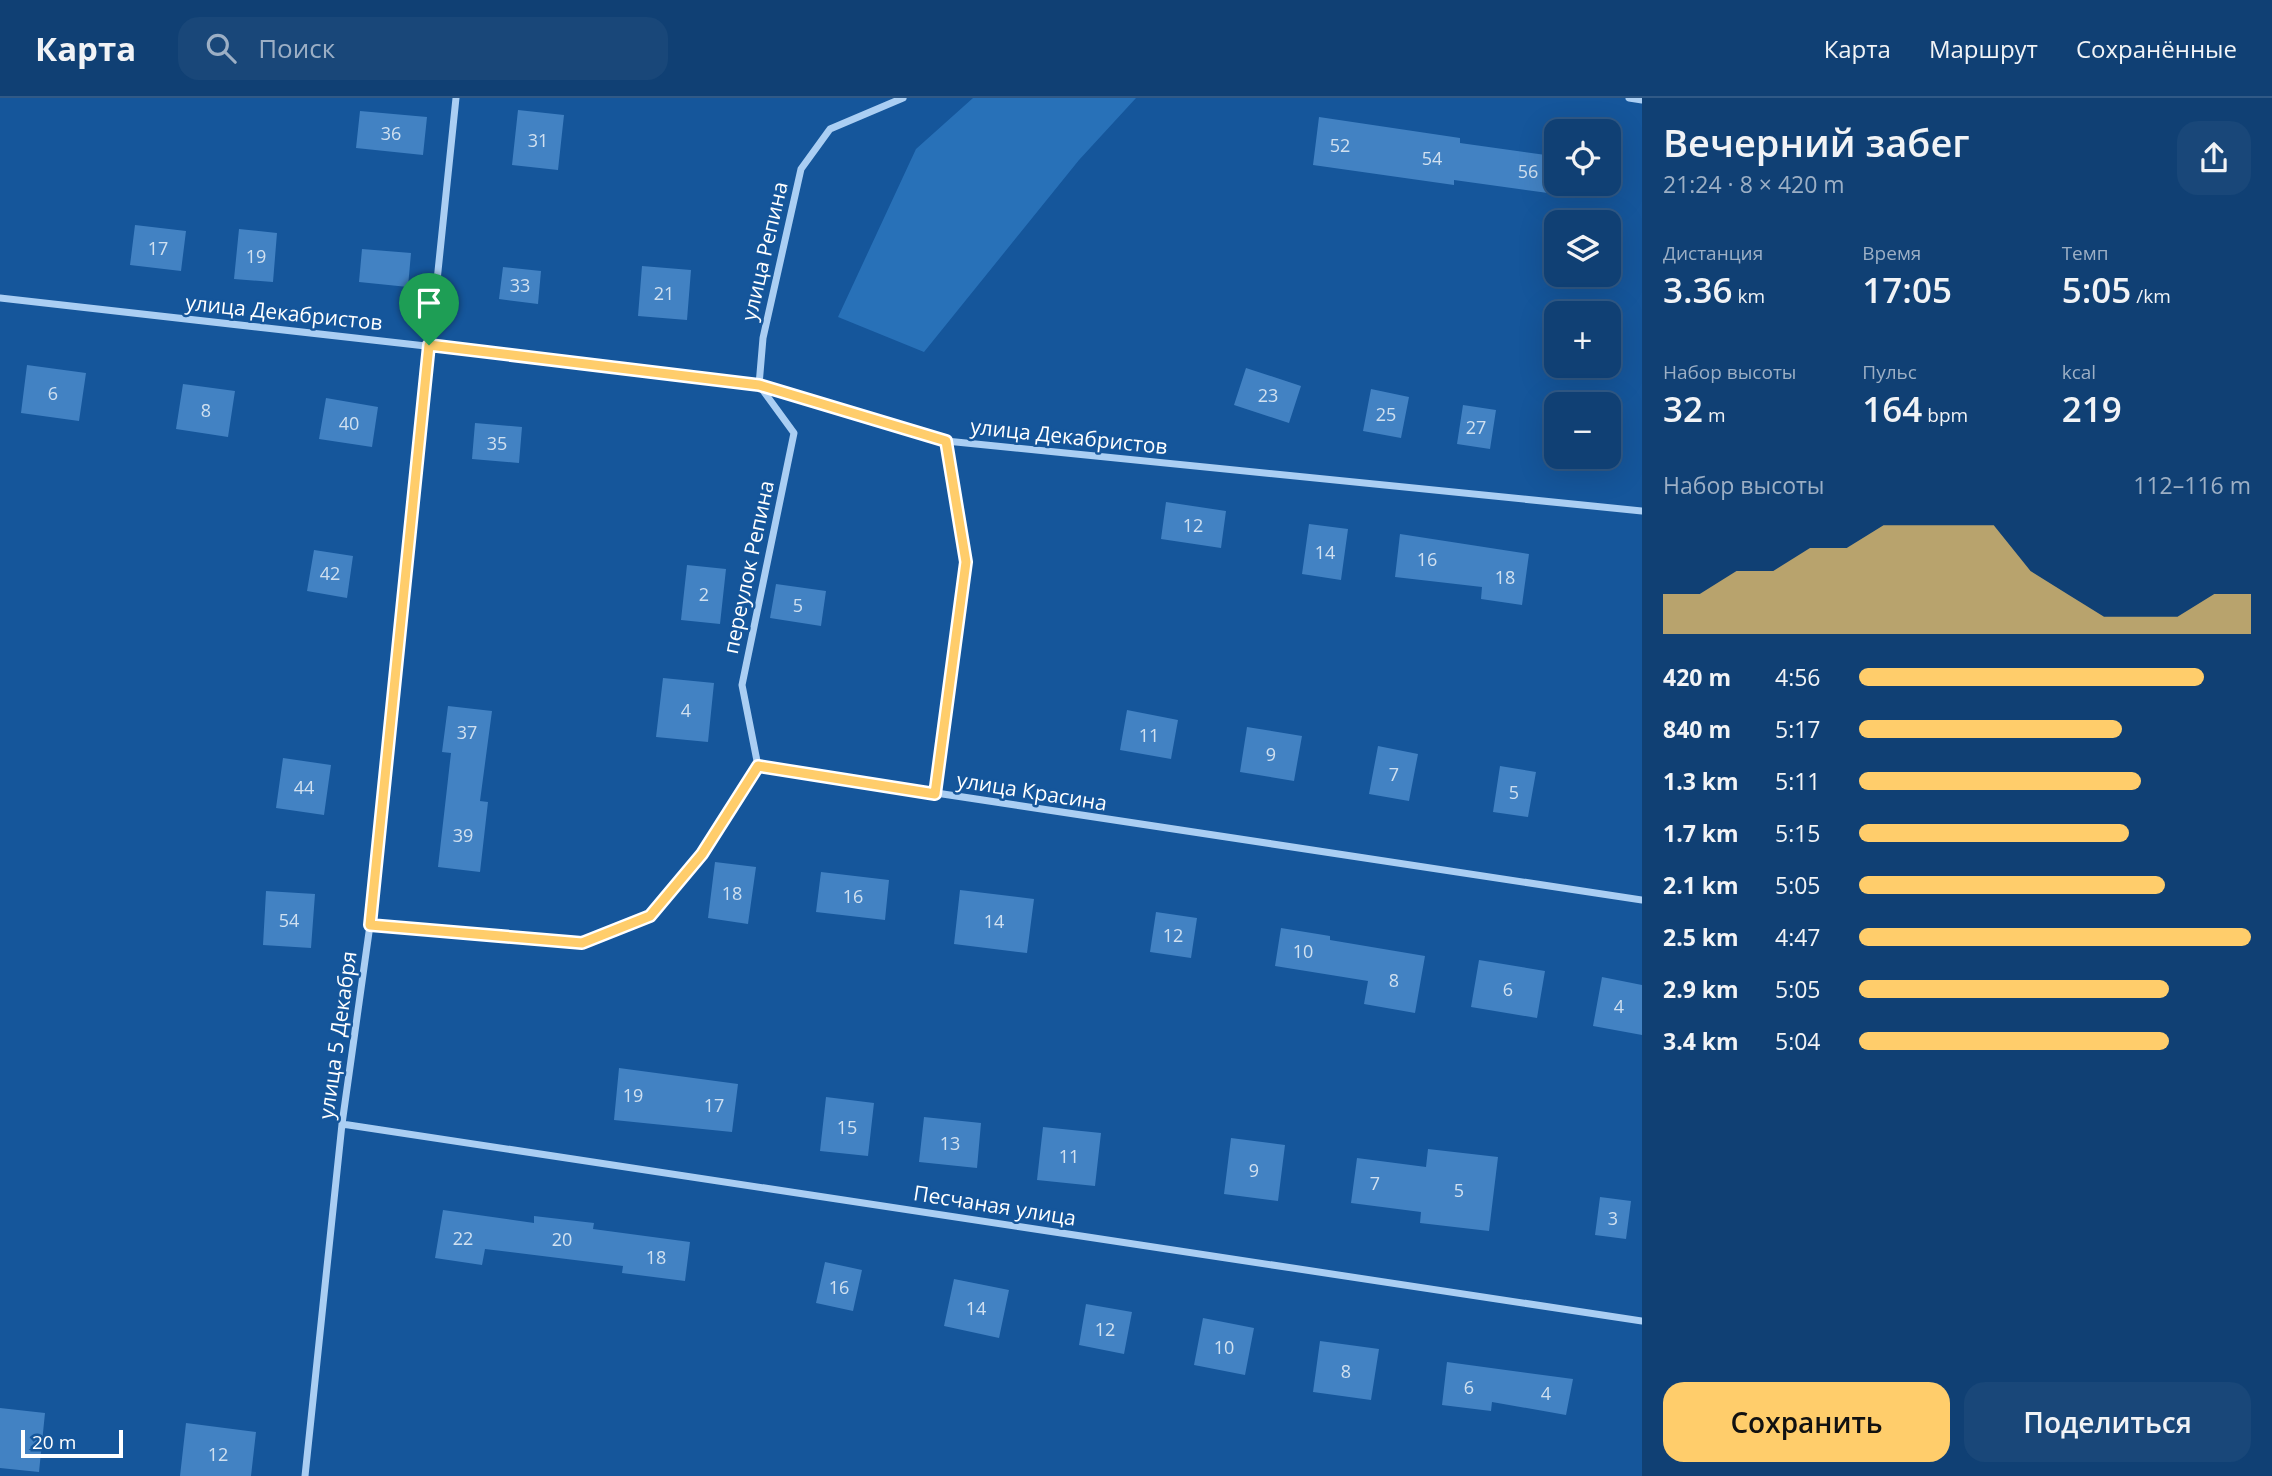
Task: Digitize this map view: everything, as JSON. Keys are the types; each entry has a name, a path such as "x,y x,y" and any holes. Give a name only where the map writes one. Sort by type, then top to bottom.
{"street":[{"name":"улица 5 Декабря","path":"305,1476 342,1124 370,925 456,98"},
{"name":"улица Репина","path":"759,385 763,338 801,169 830,129 903,98"},
{"path":"1629,98 1642,100"},
{"name":"улица Декабристов","path":"0,298 429,345 759,385 946,441 1642,511"},
{"name":"переулок Репина","path":"758,766 742,685 794,433 759,385"},
{"path":"935,794 966,562 946,441"},
{"path":"370,925 582,943 650,916 702,854 758,766"},
{"name":"улица Красина","path":"758,766 1642,900"},
{"name":"Песчаная улица","path":"342,1124 1642,1321"}],"shaded area":[{"path":"973,98 1136,98 1079,160 924,352 838,317 916,149"}],"building":[{"path":"518,110 564,115 558,170 512,165"},
{"path":"360,111 427,117 423,155 356,148"},
{"path":"1319,117 1460,138 1460,143 1544,155 1544,192 1454,180 1454,185 1313,165"},
{"path":"135,225 186,231 181,271 130,265"},
{"path":"239,229 277,233 273,282 234,279"},
{"path":"362,249 411,253 408,287 359,282"},
{"path":"642,266 691,270 687,320 638,316"},
{"path":"503,267 541,271 538,304 499,299"},
{"path":"27,365 86,373 79,421 21,413"},
{"path":"1246,368 1301,386 1289,423 1234,405"},
{"path":"183,384 235,391 228,437 176,429"},
{"path":"1371,389 1409,397 1401,438 1363,431"},
{"path":"326,398 378,407 372,447 319,439"},
{"path":"1463,405 1496,410 1490,449 1457,444"},
{"path":"475,423 522,427 519,463 472,459"},
{"path":"1166,502 1226,511 1221,548 1161,539"},
{"path":"1309,524 1348,529 1341,580 1302,574"},
{"path":"1400,534 1529,554 1522,605 1481,599 1482,587 1395,577"},
{"path":"314,550 353,556 347,598 307,591"},
{"path":"687,565 726,569 720,624 681,620"},
{"path":"776,584 826,591 821,626 770,618"},
{"path":"663,678 714,683 708,742 656,737"},
{"path":"448,706 492,711 480,801 488,802 480,872 438,867 451,753 442,752"},
{"path":"1127,710 1178,720 1171,759 1120,750"},
{"path":"1247,727 1302,736 1294,781 1240,772"},
{"path":"1378,746 1418,754 1409,801 1369,794"},
{"path":"283,758 331,765 324,815 276,808"},
{"path":"1500,766 1536,772 1528,817 1493,812"},
{"path":"715,862 756,867 748,924 708,918"},
{"path":"821,872 889,880 885,920 816,912"},
{"path":"960,890 1034,899 1027,953 954,944"},
{"path":"266,891 315,894 311,948 263,945"},
{"path":"1156,912 1197,918 1191,958 1150,952"},
{"path":"1281,928 1330,936 1330,940 1425,956 1415,1013 1364,1004 1368,981 1275,966"},
{"path":"1479,960 1545,971 1537,1018 1471,1007"},
{"path":"1602,977 1642,985 1642,1035 1593,1026"},
{"path":"619,1068 738,1084 732,1132 614,1120"},
{"path":"826,1097 874,1103 868,1156 820,1151"},
{"path":"924,1117 981,1123 977,1168 919,1162"},
{"path":"1043,1127 1101,1133 1095,1186 1037,1180"},
{"path":"1231,1138 1285,1145 1278,1201 1224,1194"},
{"path":"1428,1149 1498,1157 1489,1231 1420,1223 1421,1212 1351,1203 1357,1158 1426,1167"},
{"path":"1600,1197 1631,1201 1626,1239 1595,1235"},
{"path":"443,1210 534,1223 534,1216 594,1223 593,1229 690,1242 685,1281 622,1273 623,1266 485,1249 482,1265 435,1258"},
{"path":"825,1262 862,1270 853,1311 816,1303"},
{"path":"954,1279 1009,1290 999,1338 944,1326"},
{"path":"1086,1304 1132,1312 1124,1354 1079,1345"},
{"path":"1203,1318 1254,1328 1245,1375 1194,1365"},
{"path":"1320,1341 1379,1349 1371,1400 1313,1392"},
{"path":"1447,1362 1573,1379 1566,1415 1492,1402 1491,1411 1442,1405"},
{"path":"0,1408 45,1413 39,1472 0,1468"},
{"path":"186,1423 256,1432 251,1476 180,1476"}],"route":[{"path":"429,345 759,385 946,441 966,562 935,794 758,766 702,854 650,916 582,943 370,925 429,345"}]}
